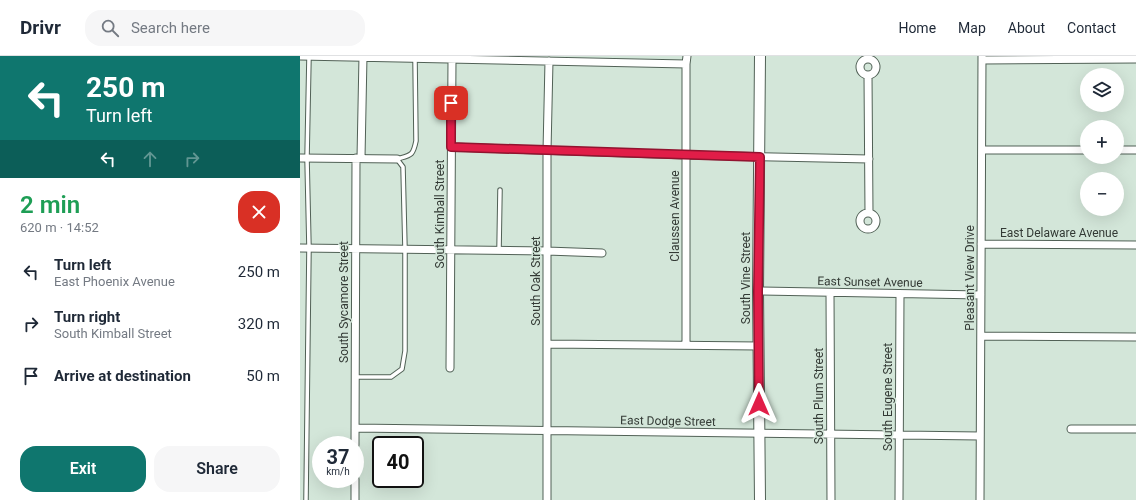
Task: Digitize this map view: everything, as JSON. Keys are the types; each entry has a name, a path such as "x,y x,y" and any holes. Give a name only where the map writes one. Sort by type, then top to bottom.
{"street":[{"path":"300,56 452,60 469,58 549,61 577,59 687,60"},
{"name":"South Vine Street","path":"760,56 758,292 760,500"},
{"name":"South Sycamore Street","path":"355,436 356,248 358,158 363,57"},
{"path":"982,58 1136,59"},
{"name":"Pleasant View Drive","path":"980,500 982,58"},
{"name":"South Kimball Street","path":"450,368 452,60"},
{"name":"Claussen Avenue","path":"686,345 687,60"},
{"name":"South Oak Street","path":"547,500 547,151 549,61"},
{"path":"868,75 869,213"},
{"path":"451,147 686,155 869,159"},
{"path":"982,150 1080,150"},
{"path":"1124,150 1136,150"},
{"path":"304,158 397,158"},
{"name":"East Delaware Avenue","path":"981,244 1136,244"},
{"path":"300,248 498,250 602,253"},
{"name":"East Sunset Avenue","path":"758,292 981,295"},
{"name":"South Plum Street","path":"830,292 831,500"},
{"name":"South Eugene Street","path":"899,500 900,294"},
{"path":"981,336 1136,337"},
{"path":"547,344 759,346"},
{"name":"East Dodge Street","path":"355,428 980,436"},
{"path":"1071,429 1136,429"},
{"path":"355,488 355,500"}],"lane":[{"path":"306,500 309,248 304,158 309,57"},
{"path":"355,377 391,377 402,369 405,351 405,249 403,167 397,158 409,156 414,151 416,141 415,59"},
{"path":"498,250 500,190"}],"route":[{"path":"451,103 451,147 760,157 758,292 759,404"}]}
